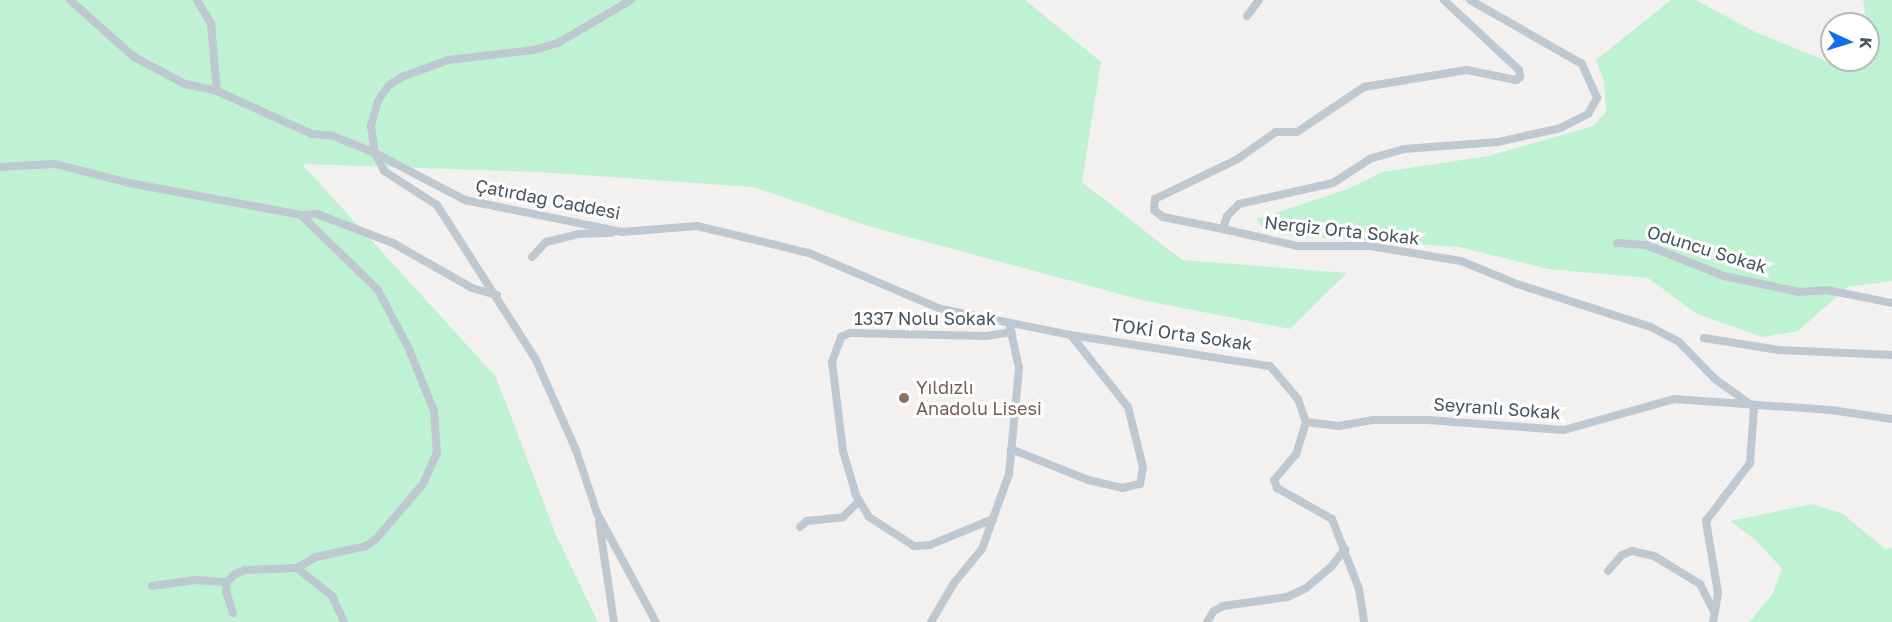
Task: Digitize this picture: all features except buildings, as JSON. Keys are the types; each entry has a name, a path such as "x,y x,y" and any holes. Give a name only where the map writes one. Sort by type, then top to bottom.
{"street":[{"name":"Çatırdağ Caddesi","path":"70,0 134,57 185,84 218,91 312,134 333,136 375,153 465,200 622,231 697,226 809,253 941,309 1008,321"},
{"path":"197,0 210,23 218,91"},
{"path":"615,622 597,513 576,450 536,360 497,295 437,206 384,171 375,153 371,126 378,101 389,85 402,77 448,60 534,50 558,43 631,0"},
{"path":"1248,16 1259,0"},
{"path":"1223,229 1162,217 1154,210 1155,199 1236,160 1276,132 1297,132 1364,87 1467,70 1516,80 1520,76 1518,69 1444,0"},
{"name":"Nergiz Orta Sokak","path":"1470,0 1582,64 1597,98 1588,114 1561,129 1498,142 1404,148 1382,156 1333,183 1239,204 1227,216 1223,229 1297,246 1370,246 1461,261 1517,284 1652,327 1679,342 1715,380 1755,406"},
{"path":"0,167 55,164 129,183 301,215 317,214 393,243 472,288 497,295"},
{"path":"152,586 196,580 227,582 245,570 297,568 316,556 366,546 376,539 432,472 438,434 434,411 413,359 378,290 301,215"},
{"path":"532,257 546,242 622,231"},
{"name":"Oduncu Sokak","path":"1617,243 1646,245 1724,276 1799,292 1827,290 1892,303"},
{"path":"931,622 954,583 982,549 1009,474 1019,368 1008,321"},
{"name":"TOKİ Orta Sokak","path":"1008,321 1071,335 1257,361 1270,366 1298,399 1306,422"},
{"name":"1337 Nolu Sokak","path":"993,519 930,545 914,546 869,518 859,501 839,425 832,362 840,337 850,333 986,336 1012,332"},
{"path":"1011,449 1088,480 1122,488 1140,484 1143,467 1128,407 1071,335"},
{"path":"1704,338 1779,350 1892,355"},
{"name":"Seyranlı Sokak","path":"1306,422 1339,426 1373,420 1427,420 1564,430 1674,399 1755,406"},
{"path":"1713,622 1719,593 1706,521 1750,463 1755,406 1831,410 1892,419"},
{"path":"1306,422 1296,454 1274,480 1277,488 1332,519 1359,589 1365,622"},
{"path":"800,527 807,521 843,518 859,501"},
{"path":"597,513 656,622"},
{"path":"1207,622 1214,611 1223,606 1287,597 1306,588 1331,567 1344,549"},
{"path":"1608,571 1622,555 1632,551 1654,556 1700,584 1714,612"},
{"path":"297,568 332,596 344,622"},
{"path":"227,582 226,603 233,613"}],"green space":[{"path":"0,0 1025,0 1101,62 1082,182 1182,260 1347,273 1290,329 1142,300 871,227 753,187 540,172 302,164 496,377 556,535 598,622 0,622"},
{"path":"1671,0 1696,0 1753,31 1820,58 1820,72 1880,72 1880,12 1865,12 1863,0 1892,0 1892,281 1848,287 1798,331 1763,337 1697,314 1648,278 1548,269 1459,247 1294,236 1263,229 1257,219 1345,190 1383,172 1488,156 1593,126 1606,112 1604,81 1596,60"},
{"path":"1812,504 1843,514 1885,549 1892,548 1892,622 1749,622 1772,595 1782,569 1758,542 1730,521"}],"place":[{"name":"Yıldızlı Anadolu Lisesi","path":"904,398"}]}
